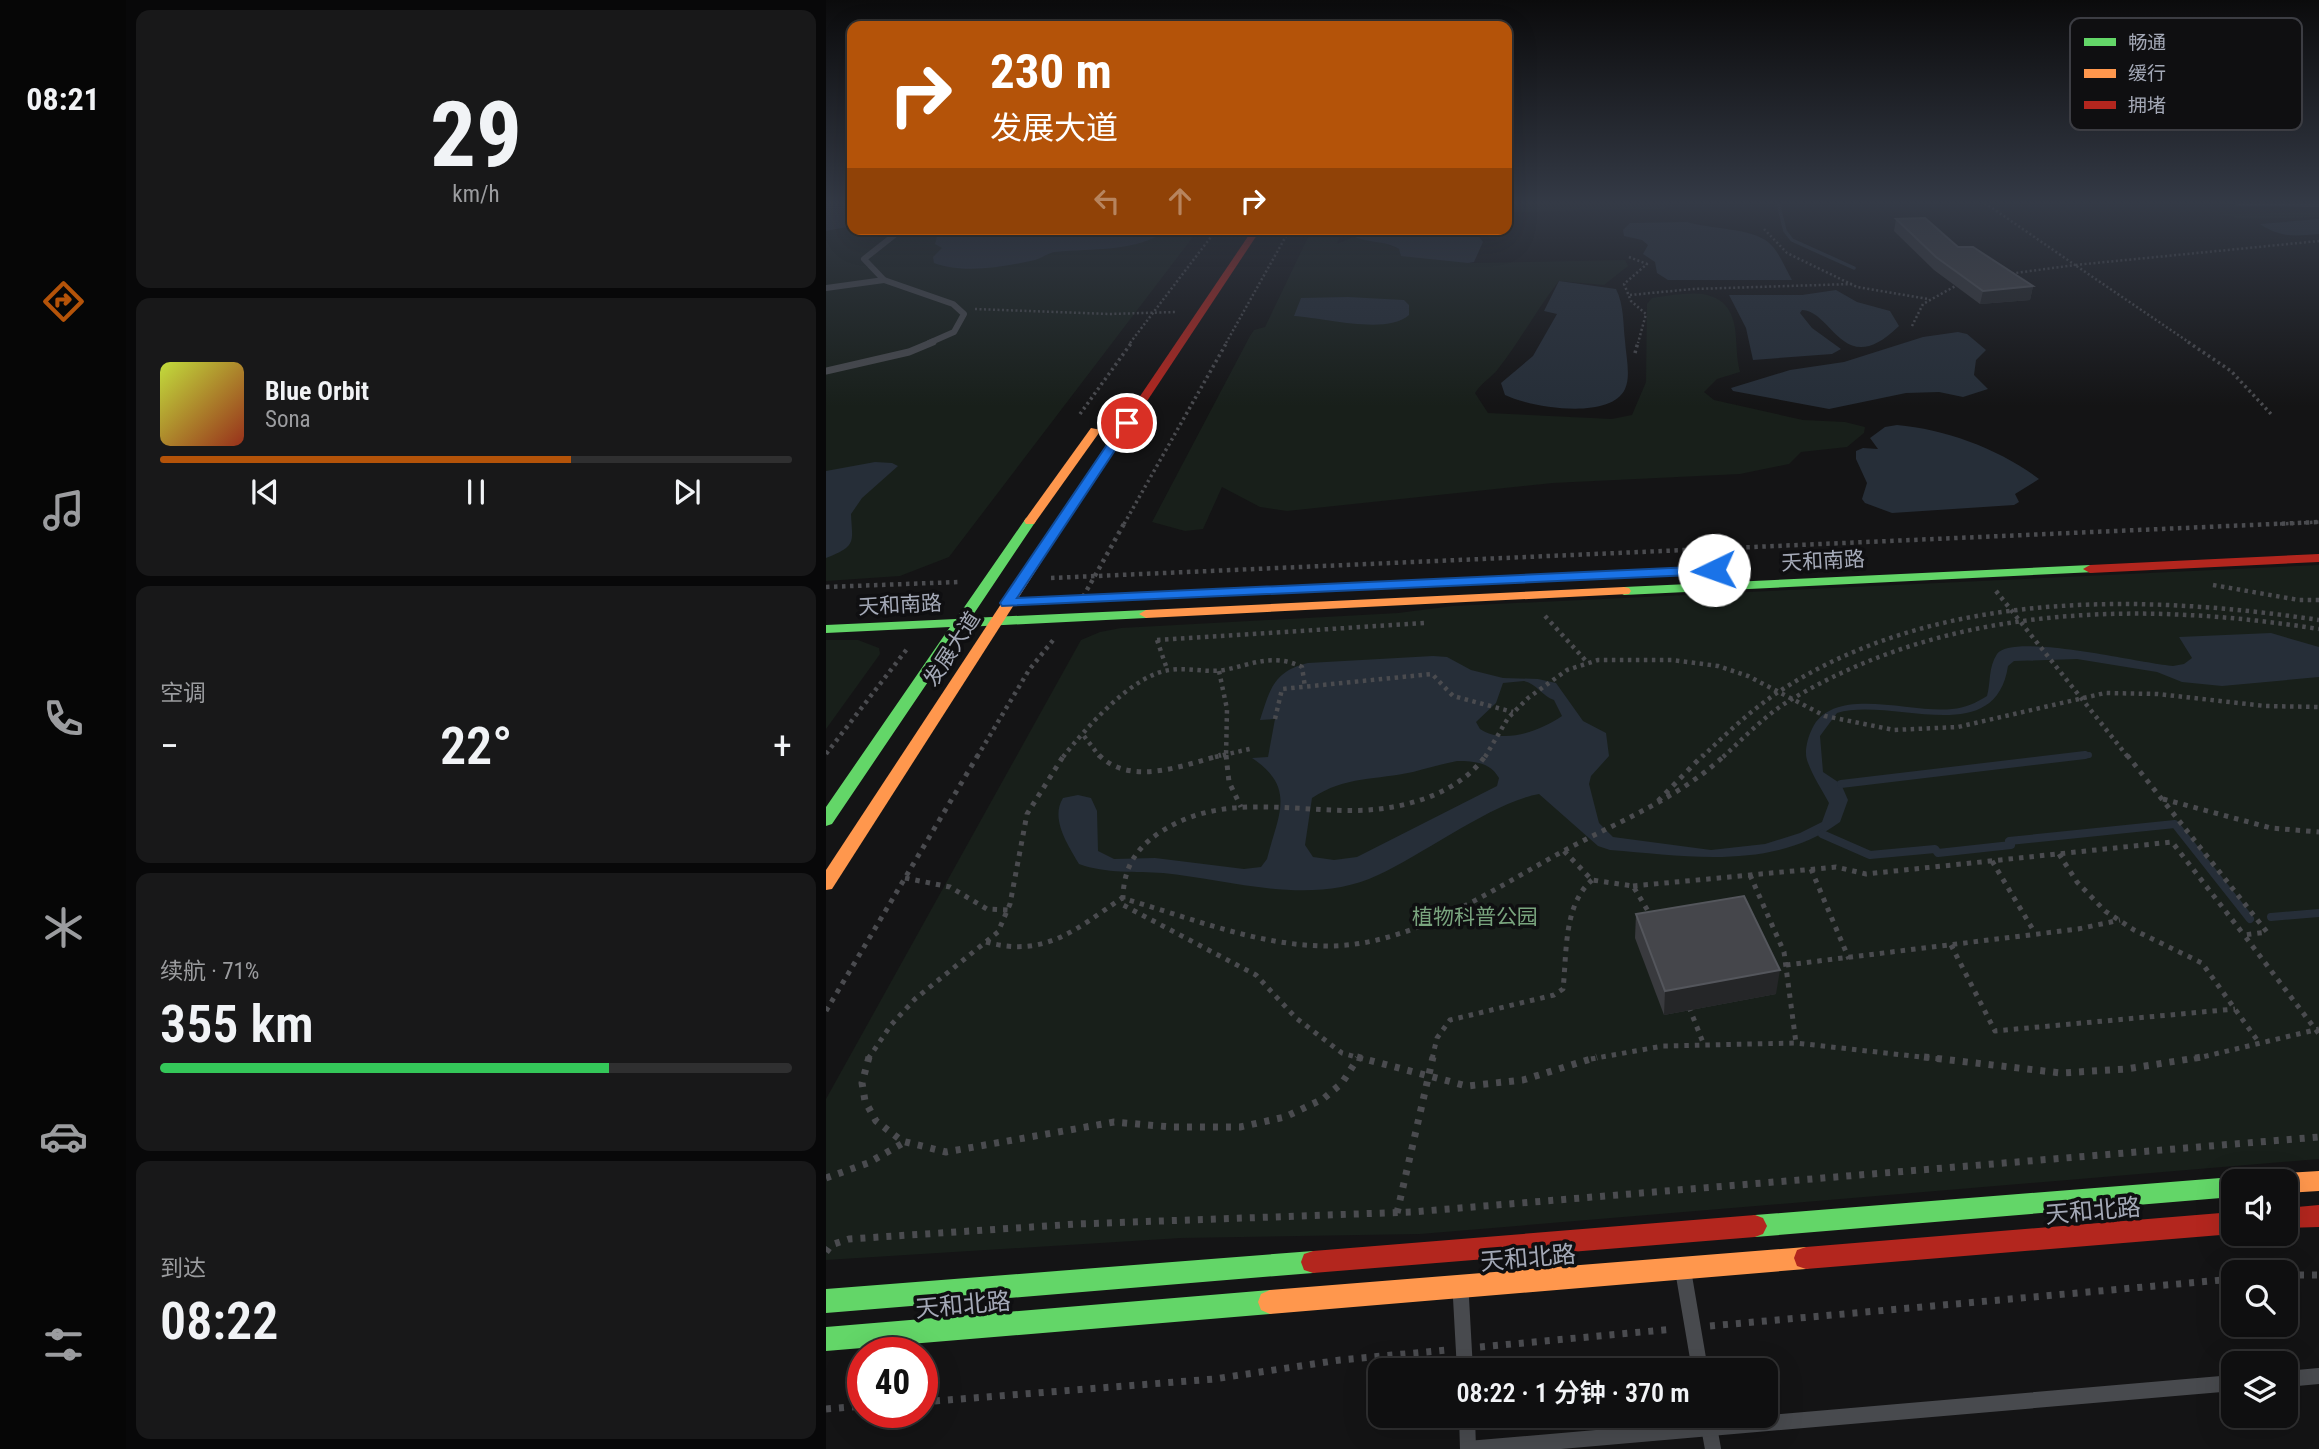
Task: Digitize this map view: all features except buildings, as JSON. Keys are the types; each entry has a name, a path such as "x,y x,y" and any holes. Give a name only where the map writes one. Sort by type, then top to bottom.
{"street":[{"name":"发展大道","path":"826,884 995,621 1229,271"},
{"name":"发展大道","path":"826,820 959,623 965,605 988,580 1107,413"},
{"name":"天和南路","path":"826,629 2319,558"},
{"name":"天和南路","path":"965,605 1032,602"},
{"path":"2298,1182 2319,1181"},
{"name":"天和北路","path":"826,1301 1460,1268 1680,1250 2221,1189"},
{"path":"2298,1217 2319,1216"},
{"name":"天和北路","path":"826,1339 1460,1268 1680,1250 2221,1224"}],"lane":[{"path":"875,271 884,280"},
{"path":"826,288 884,280 953,304 964,314 954,332 909,352 826,371"},
{"path":"1680,1250 1698,1358"},
{"path":"1460,1268 1464,1358"},
{"path":"2298,1378 2319,1376"},
{"path":"1778,1417 2221,1384"},
{"path":"1467,1428 1468,1449 1655,1428"},
{"path":"1709,1428 1713,1449"}],"path":[{"path":"1635,353 1646,314 1631,301 1625,284 1640,271"},
{"path":"1824,271 1852,284"},
{"path":"2003,274 2030,271"},
{"path":"2083,271 2231,371 2271,414"},
{"path":"1912,326 1915,311 1928,299 1961,283"},
{"path":"1630,295 1693,289 1852,284 1928,299"},
{"path":"960,310 988,308 1109,314 1202,312"},
{"path":"1023,579 2319,522"},
{"path":"1982,574 2267,932 2244,935"},
{"path":"826,587 988,580"},
{"path":"2208,584 2299,600 2319,600"},
{"path":"1984,595 2011,594"},
{"path":"1655,803 1718,741 1777,693 1851,654 1916,631 2013,612 2125,604 2270,611 2319,620"},
{"path":"986,942 1010,951 1043,946 1054,942 1122,898 1288,943 1331,946 1369,941 1404,931 1681,792 1790,700 1832,677 1896,650 2020,622 2081,614 2181,613 2245,618 2319,629"},
{"path":"1144,614 1167,669"},
{"path":"1535,616 1559,615"},
{"path":"1545,616 1587,662"},
{"path":"1157,640 1427,623"},
{"path":"1305,687 1302,667 1287,658 1271,657 1219,671 1167,669 1152,675 1110,705 1055,766 1039,789 1027,815 1007,911 997,932 926,987 904,1011 864,1067 861,1086 872,1118 882,1130 921,1150 946,1152 1114,1122 1171,1127 1240,1127 1285,1117 1323,1099 1342,1083 1358,1058"},
{"path":"1397,1213 1428,1079 1437,1038 1450,1020 1554,995 1563,989 1574,900 1581,886 1592,880 1633,886 1836,867 1867,874 2172,842 2318,1031 2186,1061 2126,1069 2060,1073 1796,1043 1663,1046 1605,1055 1523,1080 1467,1086 1428,1079 1342,1053 1296,1018 1256,975 1123,905 1120,889 1136,849 1158,832 1223,808 1347,812 1392,807 1427,797 1447,789 1482,763 1513,712 1537,689 1587,662 1666,659 1705,663 1734,670 1790,700 1850,723 1908,731 1954,727 2080,696 2128,692 2241,706 2319,707"},
{"path":"1219,671 1227,707 1226,754 1230,791 1242,807"},
{"path":"1275,719 1282,689 1432,674 1453,696 1513,712"},
{"path":"1084,736 1107,763 1119,769 1181,766 1254,748"},
{"path":"2161,799 2271,828 2319,832"},
{"path":"1564,851 1592,880"},
{"path":"2059,854 2077,882 2105,911 2202,963 2260,1044"},
{"path":"1992,861 2035,933"},
{"path":"1811,869 1849,960"},
{"path":"1750,875 1784,952 1796,1043"},
{"path":"905,878 938,883 964,894 972,903 989,911 1007,911"},
{"path":"1633,886 1654,920"},
{"path":"1786,965 1849,960 2078,929 2120,920"},
{"path":"1951,945 1995,1031 2235,1009"},
{"path":"1686,997 1704,1045"},
{"path":"826,1252 831,1245 849,1238 1077,1224 1397,1213 2319,1138"},
{"path":"826,1178 868,1163 906,1142"},
{"path":"2298,1275 2319,1275"},
{"path":"938,1401 1214,1379 1340,1360 2221,1280"},
{"path":"826,1409 847,1407"}],"green space":[{"path":"826,271 1167,271 949,557 900,576 826,581"},
{"path":"1292,271 1622,271 1604,285 1559,281 1506,358 1475,393 1488,413 1612,419 1632,415 1646,382 1647,304 1652,298 1691,293 1715,297 1724,304 1731,314 1735,328 1740,372 1717,379 1704,392 1714,400 1803,420 1845,422 1865,427 1864,433 1847,447 1801,452 1789,464 1740,474 1553,483 1287,511 1260,507 1222,487 1203,529 1185,531 1152,522 1250,336 1254,330 1265,327"},
{"name":"植物科普公园","path":"2319,565 2319,1159 1420,1234 1181,1238 826,1260 826,1099 1081,640 1100,632 1121,628 1398,613 1453,606"},
{"path":"826,640 858,640 879,648 880,654 826,729"}],"shaded area":[{"path":"1657,271 1787,271 1792,280 1668,280"},
{"path":"1559,281 1616,289 1619,295 1628,378 1625,389 1617,399 1603,405 1587,408 1550,407 1505,395 1501,383 1533,356 1557,314 1544,311"},
{"path":"1836,290 1857,302 1890,311 1899,326 1880,341 1865,347 1852,345 1841,339 1813,313 1802,310 1800,313 1812,328 1841,349 1832,354 1753,360 1746,328 1729,295 1802,295"},
{"path":"1301,298 1404,300 1409,305 1409,315 1399,321 1371,325 1294,316"},
{"path":"1958,332 1967,334 1986,350 1976,360 1974,375 1988,389 1963,397 1939,392 1906,393 1829,409 1733,391 1731,388 1790,370 1844,362 1923,337"},
{"path":"1897,425 1935,431 1972,443 2008,459 2039,479 2015,494 2019,502 2014,505 1892,513 1865,503 1862,499 1867,483 1856,459 1856,451 1863,448 1878,449 1870,438 1885,427"},
{"path":"875,462 898,466 862,498 851,514 852,537 848,546 826,558 826,471"},
{"path":"2271,633 2319,647 2319,677 2222,686 2182,682 2157,672 2077,659 2014,661 2008,666 1999,692 1984,707 1963,714 1938,715 1885,710 1837,713 1820,736 1823,772 1841,784 1848,800 1840,822 1814,838 1787,848 1758,854 1699,857 1610,850 1598,846 1539,794 1501,807 1378,875 1326,889 1272,889 1163,873 1110,871 1079,864 1059,823 1058,814 1063,798 1078,795 1091,798 1097,811 1098,851 1114,859 1155,858 1244,869 1261,867 1267,859 1280,803 1275,780 1252,758 1268,757 1275,719 1260,720 1275,683 1288,671 1308,663 1433,656 1447,657 1471,670 1503,678 1538,679 1556,683 1583,721 1606,733 1609,756 1591,776 1589,784 1599,823 1613,837 1711,850 1765,844 1800,833 1822,822 1829,803 1809,766 1806,748 1812,729 1822,715 1855,704 1952,709 1975,703 1987,696 1994,659 2008,648 2052,648 2173,666 2184,664 2192,658 2179,637","holes":["1524,681 1554,700 1562,716 1533,731 1511,736 1490,734 1480,729 1476,722 1496,703 1503,683","1457,761 1475,762 1491,769 1499,778 1497,786 1357,857 1334,860 1313,857 1305,845 1312,798 1324,791 1349,782 1413,772"]}],"waterway":[{"path":"1841,784 2085,755"},
{"path":"2070,757 2089,755"},
{"path":"1822,834 1870,855 1935,849 1938,853 2011,845 2009,841 2175,824 2250,919"},
{"path":"2271,917 2319,913"}],"traffic: fast":[{"path":"826,820 1030,521"},
{"path":"1624,591 2090,569"},
{"path":"826,629 1146,614"},
{"path":"1755,1226 2221,1188"},
{"path":"826,1301 1313,1262"},
{"path":"826,1339 1270,1302"}],"traffic: slow":[{"path":"1030,521 1095,430"},
{"path":"826,884 1059,525"},
{"path":"1146,614 1624,591"},
{"path":"2298,1182 2319,1181"},
{"path":"1270,1302 1806,1258"}],"traffic: jam":[{"path":"1059,525 1229,271"},
{"path":"2090,569 2319,558"},
{"path":"2298,1217 2319,1216"},
{"path":"1806,1258 2221,1224"},
{"path":"1313,1262 1755,1226"}],"route":[{"path":"1127,423 1007,603 1714,570"}]}
